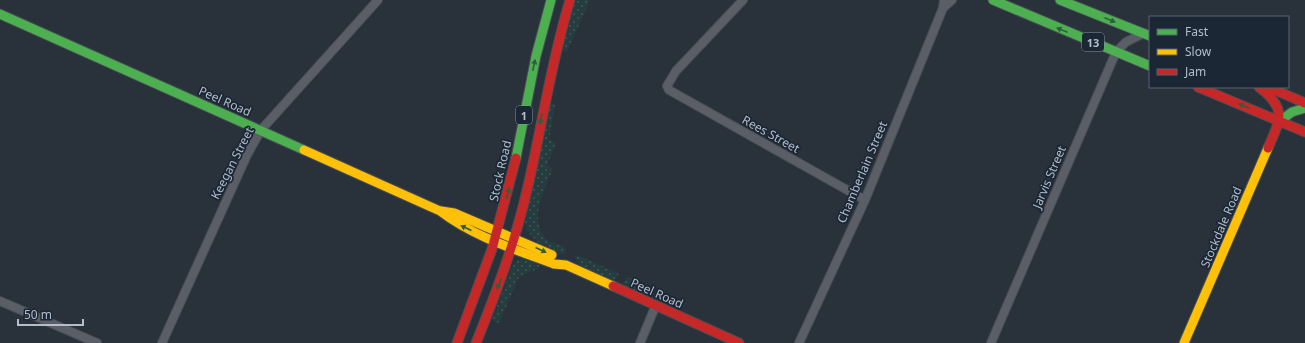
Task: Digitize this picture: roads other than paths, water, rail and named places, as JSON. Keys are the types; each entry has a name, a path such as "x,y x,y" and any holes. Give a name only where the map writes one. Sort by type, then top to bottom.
{"main road":[{"name":"Stock Road","path":"458,343 475,301 498,230 518,149 536,53 551,0"},
{"name":"1","path":"476,343 514,238 528,183 551,66 570,0"},
{"name":"13","path":"993,0 1149,66"},
{"path":"1002,0 1014,10"},
{"name":"13","path":"1060,0 1147,35"},
{"name":"Peel Road","path":"0,14 440,211 452,221 495,241 554,264 566,265"},
{"path":"1200,88 1305,132"},
{"path":"1260,88 1276,102 1279,107 1280,121"},
{"path":"1270,88 1305,102"},
{"path":"1280,121 1292,112 1305,108"},
{"name":"Stockdale Road","path":"1184,343 1280,121"},
{"name":"Peel Road","path":"440,211 454,213 498,230 557,257 566,265 739,343"}],"street":[{"name":"Keegan Street","path":"162,343 247,155 261,130 378,0"},
{"name":"Rees Street","path":"743,0 676,71 667,86 669,90 865,200"},
{"name":"Chamberlain Street","path":"799,343 865,200 943,4 952,0"},
{"name":"Jarvis Street","path":"991,343 1116,52 1126,42 1147,35"},
{"path":"0,301 97,343"},
{"path":"640,343 656,305"}]}
